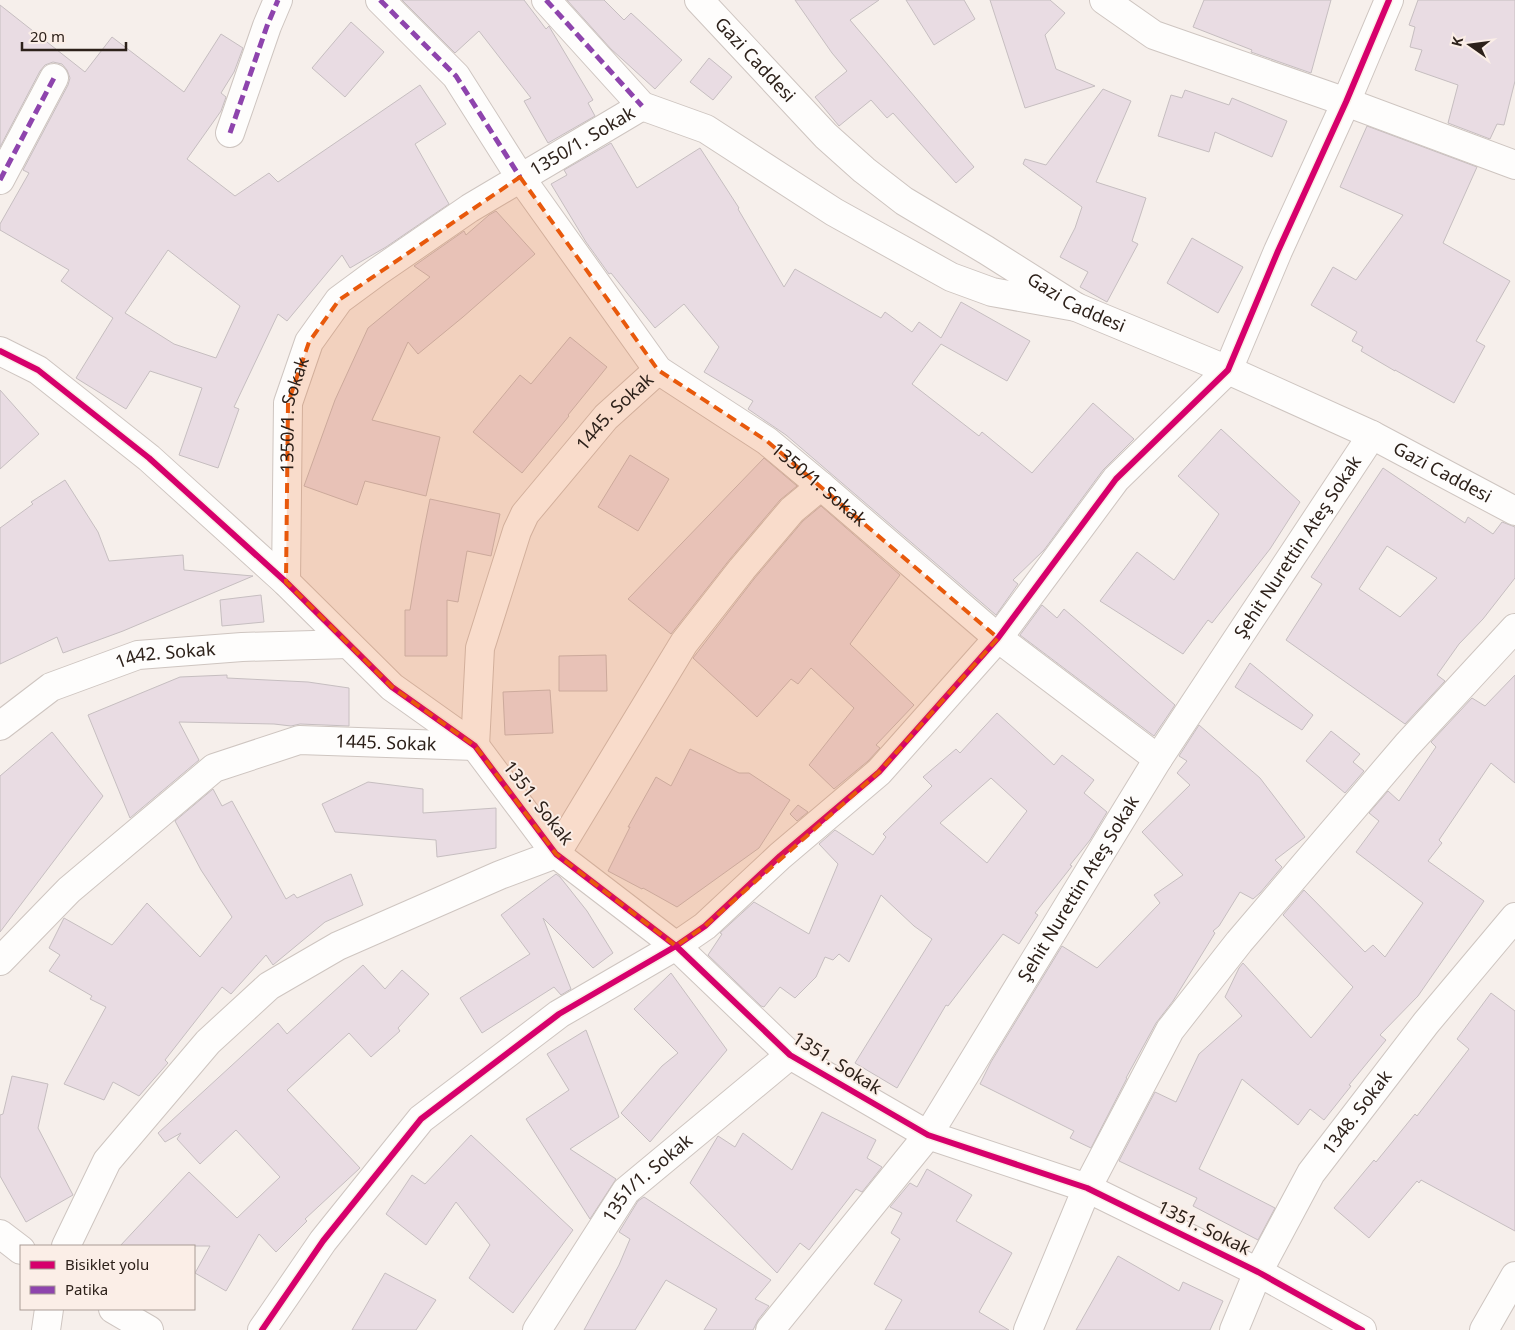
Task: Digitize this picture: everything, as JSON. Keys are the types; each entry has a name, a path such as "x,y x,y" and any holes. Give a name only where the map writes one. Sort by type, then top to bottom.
{"street":[{"path":"230,134 267,26 278,0"},
{"name":"1350/1. Sokak","path":"380,0 456,76 520,177 658,370 766,441 822,486 998,638 1158,759"},
{"path":"546,0 642,106"},
{"name":"Gazi Caddesi","path":"699,0 826,136 864,170 904,201 1076,307 1228,370 1372,435 1515,511"},
{"path":"1104,0 1154,35 1346,102 1515,165"},
{"path":"262,1330 323,1240 421,1119 559,1014 676,946 705,926 780,856 879,772 998,638 1116,479 1228,370 1278,251 1346,102 1389,0"},
{"path":"0,180 54,78"},
{"name":"1350/1. Sokak","path":"286,582 288,404 309,342 339,300 462,213 642,106 706,129 834,212 951,277 992,292 1076,307"},
{"name":"1351. Sokak","path":"0,351 38,370 149,458 286,582 392,687 475,746 556,854 676,946 790,1055 928,1135 1086,1188 1258,1272 1362,1330"},
{"name":"1445. Sokak","path":"0,961 69,890 214,768 299,740 475,746 480,648 516,531 525,514 606,417 658,370"},
{"name":"Şehit Nurettin Ateş Sokak","path":"770,1330 928,1135 1158,759 1372,435"},
{"path":"66,1245 107,1161 208,1042 269,986 338,946 500,875 556,854 684,643 742,569 792,510 822,486"},
{"path":"1028,1330 1086,1188 1170,1030 1239,942 1407,746 1515,628"},
{"name":"1442. Sokak","path":"0,726 51,687 138,655 242,646 348,644"},
{"name":"1348. Sokak","path":"1234,1330 1258,1272 1311,1172 1426,1023 1515,917"},
{"name":"1351/1. Sokak","path":"537,1330 626,1191 790,1055"},
{"path":"0,1234 20,1249"},
{"path":"1484,1330 1515,1276"},
{"path":"46,1330 49,1310"},
{"path":"115,1310 148,1330"}],"highlighted area":[{"path":"520,177 658,370 767,441 998,638 879,772 705,926 676,946 556,854 475,746 392,687 286,582 288,403 309,342 339,300"}],"building":[{"path":"402,0 524,0 546,29 549,26 593,100 588,103 595,116 548,143 524,101 531,98 479,31 455,53"},
{"path":"567,0 604,0 624,20 631,13 682,60 655,89 611,49"},
{"path":"795,0 879,0 850,20 974,167 956,183 893,113 887,118 871,100 839,126 815,97 847,71"},
{"path":"906,0 964,0 975,19 934,45"},
{"path":"990,0 1050,0 1065,13 1045,35 1056,69 1095,86 1025,108"},
{"path":"1204,0 1331,0 1311,73 1251,52 1252,50 1193,27"},
{"path":"1418,0 1515,0 1515,81 1504,125 1497,124 1490,139 1448,123 1458,85 1415,70 1422,50 1410,47 1415,27 1409,25"},
{"path":"0,5 85,72 112,37 184,92 221,34 243,48 234,72 221,93 226,97 221,111 187,159 235,196 269,173 278,182 420,85 446,124 415,144 449,204 386,247 350,268 342,255 287,321 278,314 234,407 239,409 218,468 179,455 202,388 150,371 126,409 76,378 113,318 61,281 69,270 0,230 0,224 29,173 23,170 68,85 70,78 62,64 53,62 45,65 40,71 0,147","holes":["168,250 240,306 216,358 174,344 125,313"]},
{"path":"351,22 384,52 345,97 312,68"},
{"path":"709,58 732,77 713,100 690,82"},
{"path":"1103,89 1131,101 1096,182 1146,198 1132,241 1138,244 1107,302 1080,287 1088,272 1060,257 1075,228 1082,207 1023,164 1025,159 1046,165"},
{"path":"1185,90 1229,105 1232,98 1287,121 1272,157 1215,132 1209,152 1158,136 1171,95 1182,98"},
{"path":"1367,126 1477,167 1443,243 1510,281 1476,341 1485,346 1454,403 1361,351 1363,347 1352,341 1357,332 1311,305 1333,267 1356,280 1403,215 1340,187"},
{"path":"611,143 637,188 700,148 739,208 784,287 795,269 881,318 885,312 912,332 919,322 941,338 961,302 1030,341 1007,381 941,344 912,384 979,436 982,432 1032,473 1093,403 1134,439 1103,470 1044,550 1013,580 1018,584 996,615 786,435 748,409 753,401 704,372 719,347 684,304 655,328 611,273 609,274 586,242 551,184 567,175 564,170"},
{"path":"496,211 535,254 418,354 408,342 372,420 440,437 426,496 365,481 357,505 304,486 335,400 368,328 430,277 414,266 464,231 466,235"},
{"path":"1192,238 1243,267 1218,313 1167,283"},
{"path":"570,337 607,367 522,473 473,432 520,375 531,384"},
{"path":"0,390 39,434 0,469"},
{"path":"1221,429 1300,502 1270,549 1212,623 1208,620 1183,654 1100,601 1137,552 1174,580 1219,514 1178,476"},
{"path":"630,455 669,479 638,531 598,507"},
{"path":"764,458 797,486 780,500 730,559 671,634 628,599"},
{"path":"1383,468 1465,523 1468,517 1493,534 1502,522 1515,527 1515,578 1483,619 1459,644 1437,675 1445,681 1405,724 1286,640 1322,584 1311,577","holes":["1387,546 1437,578 1400,617 1359,589"]},
{"path":"65,480 98,532 109,561 183,555 184,570 253,576 123,631 63,653 57,637 0,664 0,528 33,504 31,502"},
{"path":"430,499 500,514 491,556 467,551 458,602 447,600 447,656 405,656 405,610 410,610"},
{"path":"821,506 900,575 850,644 914,705 876,745 880,748 868,761 834,789 809,765 854,708 811,668 798,684 791,679 757,717 693,658 754,579 803,521"},
{"path":"261,595 264,622 222,626 220,600"},
{"path":"1042,605 1057,618 1064,609 1175,705 1154,736 1020,635"},
{"path":"606,655 607,691 559,691 559,656"},
{"path":"1250,663 1313,715 1302,730 1235,687"},
{"path":"227,675 227,678 308,682 349,688 349,726 179,722 199,760 130,818 88,715 180,677"},
{"path":"1515,675 1515,783 1491,763 1439,840 1442,843 1428,861 1484,901 1418,996 1380,1035 1386,1040 1349,1085 1351,1086 1324,1120 1310,1109 1298,1125 1242,1079 1199,1169 1275,1208 1258,1240 1193,1206 1197,1198 1119,1161 1155,1092 1176,1102 1199,1054 1242,1016 1225,997 1243,963 1311,1038 1353,987 1283,915 1304,890 1365,952 1373,945 1385,957 1423,903 1356,852 1379,821 1369,813 1388,791 1399,801 1436,747 1431,742 1472,698 1485,706"},
{"path":"550,690 553,733 505,735 503,692"},
{"path":"997,713 1054,765 1062,755 1094,780 1084,793 1107,812 1090,840 1070,865 1072,866 1035,913 1038,915 1019,944 1003,934 948,1006 946,1005 897,1088 855,1063 932,939 914,926 881,895 849,962 839,954 833,960 825,957 816,977 795,998 780,987 764,1007 761,1006 708,955 722,934 720,933 754,902 809,934 838,864 819,844 835,830 873,855 886,837 883,834 932,786 923,777 956,749 960,753","holes":["991,778 1027,811 987,863 940,823"]},
{"path":"1199,725 1260,778 1305,837 1275,860 1282,867 1253,899 1240,892 1219,926 1213,931 1215,933 1173,1001 1156,1023 1091,1148 1070,1138 1074,1131 980,1084 991,1062 1062,946 1097,968 1160,903 1154,895 1183,875 1142,832 1190,785 1177,773 1187,761 1179,756"},
{"path":"1331,731 1360,754 1353,762 1364,771 1345,793 1306,761"},
{"path":"52,732 103,796 0,932 0,776"},
{"path":"690,749 739,773 749,773 790,800 759,848 677,907 608,871 630,827 628,827 656,777 671,786"},
{"path":"368,782 423,789 423,813 496,808 496,848 437,857 436,840 335,832 322,804"},
{"path":"213,789 222,806 232,801 286,899 294,894 297,898 351,874 363,905 325,922 273,965 266,955 231,994 222,987 165,1060 168,1063 139,1096 113,1082 104,1100 64,1084 106,1007 90,999 92,996 49,971 60,955 49,948 64,918 112,945 147,903 200,957 232,917 201,870 175,821"},
{"path":"798,805 808,812 797,821 790,814"},
{"path":"556,874 587,911 613,953 593,968 543,918 571,989 561,995 554,987 482,1033 460,998 530,954 501,915"},
{"path":"363,965 385,989 402,970 429,994 398,1028 400,1031 371,1057 349,1033 287,1090 360,1168 305,1219 307,1221 276,1252 259,1234 226,1291 195,1273 210,1246 121,1245 189,1172 237,1218 280,1177 236,1130 200,1164 177,1139 181,1133 165,1142 158,1133 278,1023 287,1034"},
{"path":"671,973 727,1050 650,1142 621,1113 662,1066 678,1053 634,1009"},
{"path":"1491,993 1515,1011 1515,1231 1421,1180 1419,1183 1417,1181 1369,1238 1334,1208 1374,1160 1376,1162 1415,1114 1417,1116 1469,1049 1457,1039"},
{"path":"586,1030 619,1117 570,1149 616,1179 590,1219 526,1119 569,1090 547,1054"},
{"path":"12,1076 48,1084 38,1128 73,1195 26,1222 0,1176 0,1115 3,1114"},
{"path":"822,1112 876,1140 867,1158 882,1167 862,1192 856,1189 809,1250 800,1243 777,1273 690,1183 718,1136 735,1147 743,1133 792,1170"},
{"path":"471,1135 573,1230 513,1313 469,1278 490,1245 456,1202 426,1245 386,1214 412,1175 425,1184"},
{"path":"927,1169 972,1195 956,1221 1012,1253 979,1312 1009,1330 885,1330 902,1300 874,1284 900,1239 891,1233 902,1213 890,1207 910,1183 917,1187"},
{"path":"644,1197 771,1280 755,1299 769,1306 753,1330 704,1330 717,1309 666,1280 635,1330 584,1330 619,1265 630,1239 619,1232 638,1201"},
{"path":"1118,1256 1179,1291 1183,1282 1223,1301 1210,1330 1076,1330"},
{"path":"385,1273 436,1300 416,1330 352,1330"}],"marked path":[{"path":"230,133 267,26 278,0"},
{"path":"380,0 456,76 520,177"},
{"path":"546,0 642,106"},
{"path":"0,180 54,78"}],"cycle path":[{"path":"262,1330 323,1241 421,1119 559,1014 676,946 705,926 780,856 879,772 998,638 1116,479 1228,370 1278,251 1346,102 1389,0"},
{"path":"0,351 38,370 149,458 286,582 392,687 475,746 556,854 676,946 790,1055 928,1135 1087,1188 1258,1272 1362,1330"}]}
